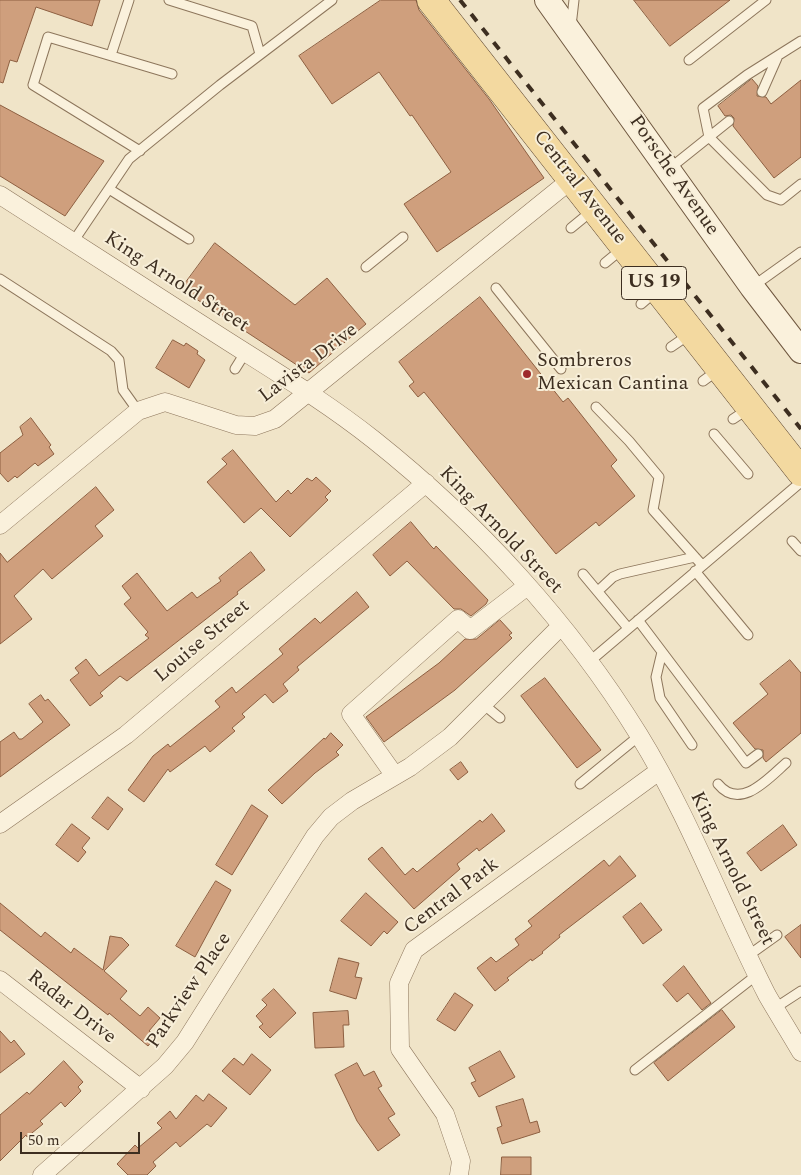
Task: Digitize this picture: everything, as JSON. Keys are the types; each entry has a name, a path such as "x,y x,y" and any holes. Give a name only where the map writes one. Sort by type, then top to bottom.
{"main road":[{"name":"Central Avenue","path":"431,0 595,208 615,255 742,413 801,472"}],"street":[{"name":"Porsche Avenue","path":"547,0 752,287 798,342"},
{"name":"Lavista Drive","path":"0,525 138,411 165,402 210,410 236,425 254,426 275,419 309,394 572,179"},
{"name":"King Arnold Street","path":"0,195 309,394 372,438 426,483 489,544 561,626 589,662 639,736 687,821 758,974 775,1008 801,1052"},
{"name":"Louise Street","path":"0,824 126,735 426,483"},
{"path":"395,776 351,714 458,619 470,630 526,587"},
{"name":"Parkview Place","path":"42,1175 141,1089 165,1066 185,1042 309,845 331,816 352,801 395,776 450,737 561,626"},
{"name":"Central Park","path":"459,1175 461,1161 445,1114 400,1049 399,983 414,950 659,771"},
{"name":"Radar Drive","path":"0,980 141,1089"}],"lane":[{"path":"111,55 129,0"},
{"path":"169,0 252,26 260,54"},
{"path":"74,242 129,159 260,54 332,0"},
{"path":"570,31 574,0"},
{"path":"689,60 766,0"},
{"path":"140,151 33,85 48,37 172,74"},
{"path":"801,41 777,58 747,75 703,108 709,137 768,195 781,200 801,184"},
{"path":"762,92 777,58"},
{"path":"669,169 729,121"},
{"path":"109,189 189,239"},
{"path":"571,228 595,208"},
{"path":"366,267 403,237"},
{"path":"752,287 801,252"},
{"path":"0,280 111,351 119,360 123,390 138,411"},
{"path":"496,288 561,369"},
{"path":"235,369 245,353"},
{"path":"596,407 628,440 659,477 653,510 695,557 699,568 748,635"},
{"path":"714,434 748,474"},
{"path":"589,662 801,482"},
{"path":"792,541 801,552"},
{"path":"598,591 613,577 620,574 695,557"},
{"path":"583,574 628,628"},
{"path":"638,620 746,763 758,754"},
{"path":"662,652 656,677 660,698 692,745"},
{"path":"483,704 500,718"},
{"path":"580,784 639,736"},
{"path":"718,784 725,792 735,796 747,794 786,763"},
{"path":"749,955 778,935"},
{"path":"635,1070 758,974"},
{"path":"775,1008 801,991"}],"building":[{"path":"0,0 100,0 92,26 36,7 17,62 10,60 3,83 0,82"},
{"path":"381,0 416,0 419,10 489,99 544,178 437,252 404,204 451,172 412,115 410,116 379,72 332,104 299,56"},
{"path":"634,0 730,0 670,46"},
{"path":"752,79 758,86 757,96 766,97 771,104 801,80 801,157 774,178 733,126 734,118 731,115 725,116 718,106"},
{"path":"0,105 104,161 65,216 0,176"},
{"path":"215,243 295,305 327,278 366,324 309,373 181,289"},
{"path":"480,297 563,402 568,398 617,460 611,466 635,496 599,526 596,522 556,554 424,392 418,397 409,386 414,382 399,362"},
{"path":"173,340 184,346 186,343 198,351 197,354 205,360 189,388 156,368"},
{"path":"31,418 51,445 49,447 54,454 38,466 35,463 17,478 15,476 8,482 0,473 0,453 23,435 20,427"},
{"path":"233,450 276,502 288,490 291,494 307,478 312,481 316,477 331,491 325,497 328,500 290,537 261,508 244,523 207,482 227,464 222,459"},
{"path":"96,487 114,510 95,526 103,536 52,579 43,569 14,596 32,619 0,644 0,553 7,562"},
{"path":"411,522 431,546 434,549 436,546 488,600 486,604 471,616 461,609 454,609 407,561 390,576 373,555"},
{"path":"251,552 265,570 237,592 238,594 127,681 120,676 100,693 103,696 90,706 70,680 79,673 75,668 86,659 99,676 149,638 145,635 148,632 124,604 131,598 122,586 137,573 167,611 192,592 197,598 221,581 219,578"},
{"path":"357,592 369,607 297,667 299,670 283,684 288,691 273,703 265,694 242,714 245,717 232,728 235,731 210,752 205,746 170,772 168,769 144,802 128,790 153,756 168,744 170,747 220,707 215,701 232,687 236,693 283,654 279,649 315,618 320,623"},
{"path":"500,620 512,633 509,635 512,638 455,690 384,742 366,717 439,663 465,639 476,639"},
{"path":"790,660 801,673 801,733 766,762 763,758 763,750 755,749 733,723 768,694 760,684"},
{"path":"545,678 601,750 577,768 521,696"},
{"path":"41,695 45,701 48,699 70,725 0,777 0,742 14,732 19,739 22,739 43,722 29,704"},
{"path":"331,733 343,745 336,752 339,755 315,773 282,804 268,790"},
{"path":"461,762 468,772 458,780 450,770"},
{"path":"108,797 123,809 108,830 92,818"},
{"path":"252,805 268,816 232,875 216,865"},
{"path":"492,814 505,831 479,851 477,848 457,864 460,869 414,909 368,859 382,847 405,875 413,868 417,872 480,820 482,822"},
{"path":"72,824 90,838 82,848 86,852 78,862 56,845"},
{"path":"783,825 797,845 761,871 747,853"},
{"path":"620,856 636,876 559,935 560,937 543,953 532,961 531,959 507,978 509,980 495,991 477,968 491,957 496,962 519,945 515,939 532,926 528,921 604,860 609,866"},
{"path":"216,881 231,890 195,957 176,946"},
{"path":"366,893 398,922 387,934 384,931 371,946 341,921"},
{"path":"0,903 41,937 45,932 71,953 74,948 103,970 110,936 122,938 129,945 104,971 127,991 120,999 140,1016 148,1007 160,1018 149,1031 156,1036 148,1046 109,1013 108,1015 0,930"},
{"path":"641,903 662,930 643,944 623,917"},
{"path":"801,925 801,958 785,937"},
{"path":"339,958 359,963 355,977 362,978 356,999 330,991"},
{"path":"684,966 711,1003 702,1010 688,993 677,1002 663,985"},
{"path":"274,989 296,1013 270,1038 259,1027 263,1024 256,1016 267,1005 262,1000"},
{"path":"455,993 473,1005 455,1031 437,1020"},
{"path":"722,1010 735,1027 668,1081 654,1063"},
{"path":"348,1011 349,1025 343,1025 344,1047 315,1048 313,1013"},
{"path":"0,1031 11,1043 14,1040 25,1054 0,1073"},
{"path":"500,1051 515,1077 479,1097 471,1083 476,1081 469,1068"},
{"path":"252,1054 271,1070 250,1095 222,1071 234,1058 243,1065"},
{"path":"64,1061 83,1082 78,1087 81,1091 65,1107 61,1102 40,1121 43,1124 27,1137 26,1135 0,1161 0,1115 27,1092 29,1094"},
{"path":"357,1063 364,1076 374,1071 382,1086 378,1088 395,1114 388,1118 400,1135 378,1151 357,1121 335,1075"},
{"path":"209,1094 227,1108 211,1127 207,1124 180,1147 176,1142 153,1162 156,1166 147,1175 128,1175 117,1164 135,1145 138,1148 162,1128 157,1123 170,1111 176,1119 196,1095 203,1101"},
{"path":"523,1099 530,1123 537,1121 540,1132 502,1144 497,1128 502,1126 496,1107"},
{"path":"502,1157 531,1157 531,1175 501,1175"}],"railway":[{"path":"460,0 801,429"}],"place":[{"name":"Sombreros Mexican Cantina","path":"527,374"}]}
